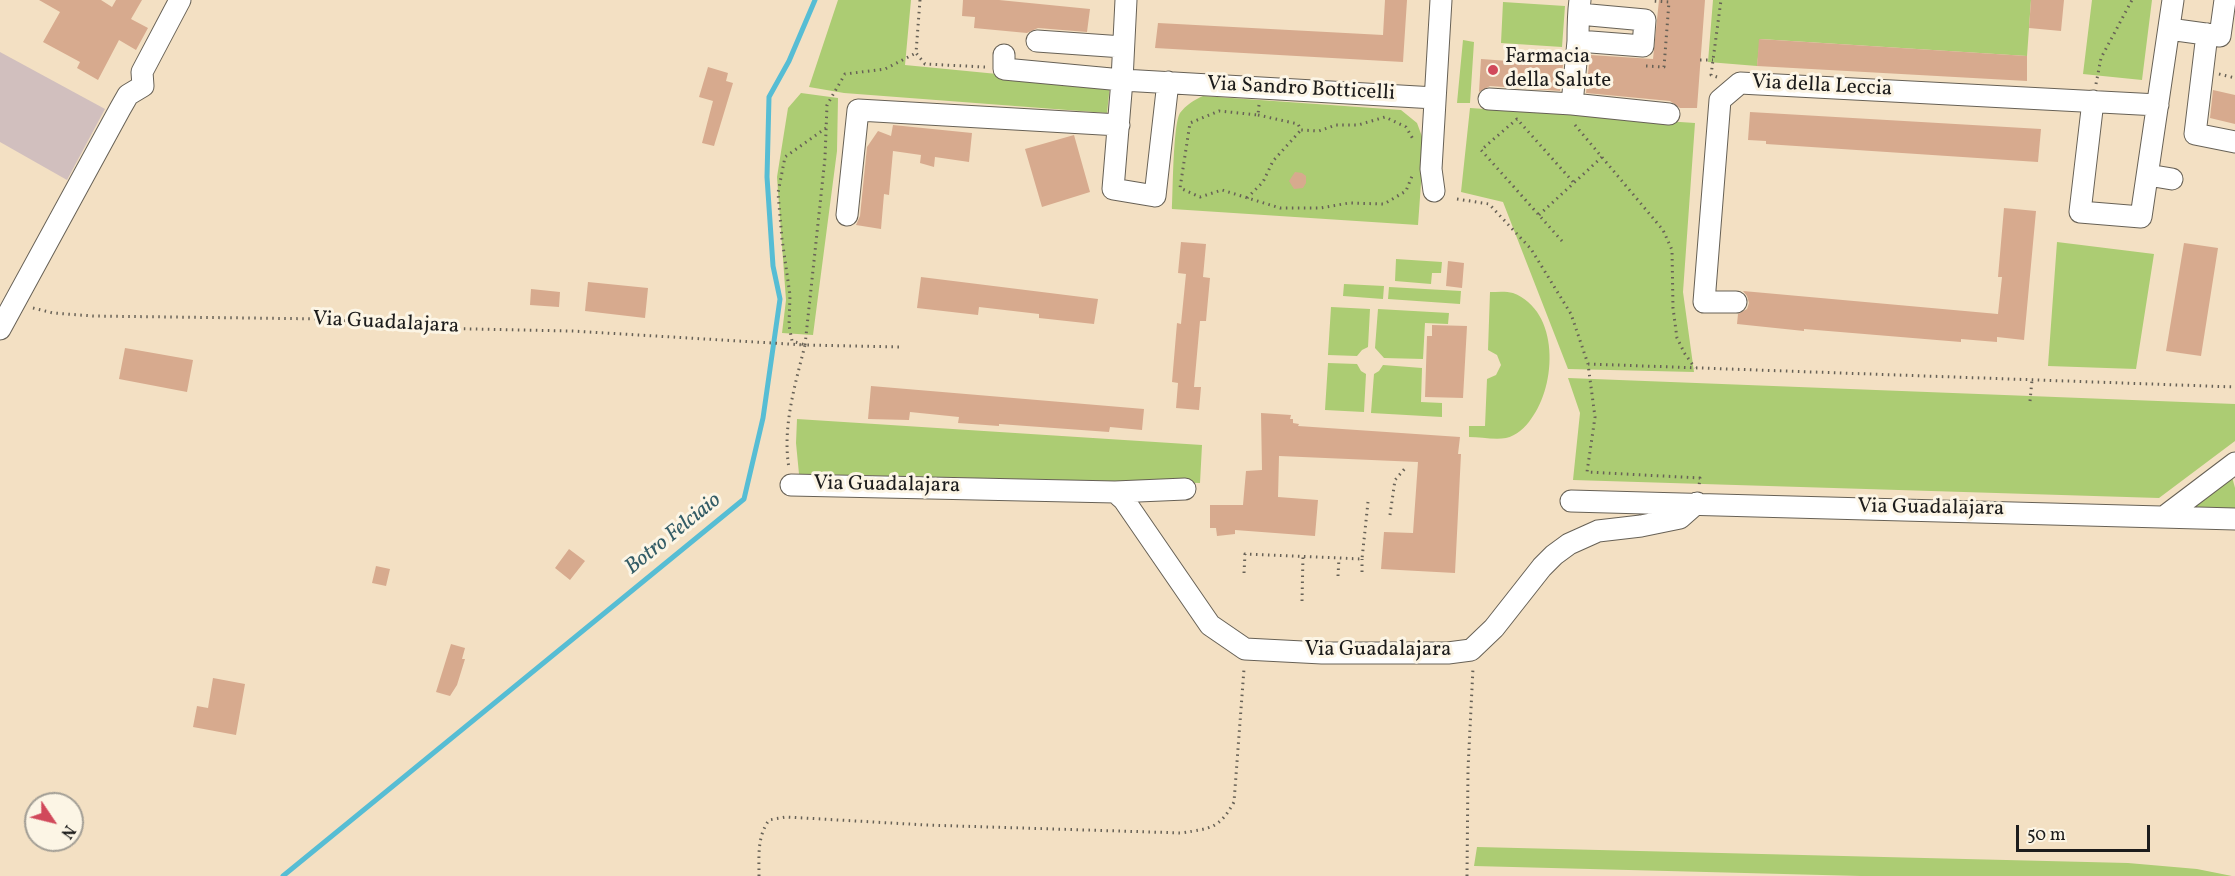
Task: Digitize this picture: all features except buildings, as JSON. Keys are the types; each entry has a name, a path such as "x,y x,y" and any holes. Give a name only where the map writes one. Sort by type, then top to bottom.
{"street":[{"path":"0,329 114,106 143,86 142,72 180,0"},
{"path":"1126,0 1113,189 1155,196 1168,82"},
{"path":"1434,191 1422,169 1435,98 1441,0"},
{"path":"2093,101 2080,212 2141,217 2173,0"},
{"path":"2169,28 2220,36 2225,0"},
{"path":"1572,104 1579,7 1645,20 1643,46 1578,41"},
{"path":"2207,34 2195,134 2235,142"},
{"path":"1037,41 1123,47"},
{"name":"Via Sandro Botticelli","path":"1000,64 1122,80 1168,82 1259,101 1435,98"},
{"name":"Via della Leccia","path":"1736,302 1704,302 1720,100 1740,83 2157,105"},
{"path":"1489,99 1572,104 1669,114"},
{"path":"847,215 858,110 1119,124"},
{"path":"2148,175 2172,179"},
{"path":"2165,516 2235,463"},
{"name":"Via Guadalajara","path":"791,485 1115,492 1185,489"},
{"name":"Via Guadalajara","path":"1115,492 1124,500 1210,625 1229,640 1245,649 1322,653 1437,653 1471,650 1494,628 1542,567 1569,544 1598,531 1680,518 1697,503"},
{"name":"Via Guadalajara","path":"1571,501 2235,519"}],"path":[{"path":"920,0 916,53 925,64 1000,64"},
{"path":"1721,0 1711,75 1740,83"},
{"path":"2098,75 2101,58 2132,0"},
{"name":"Via Guadalajara","path":"791,485 786,450 793,391 805,345 825,158 827,105 845,74 885,69 916,53"},
{"path":"1700,60 1713,60"},
{"path":"1301,130 1298,124 1259,101 1219,111 1190,123 1180,188 1200,197 1222,190 1280,208 1320,208 1349,203 1384,204 1406,191 1422,169"},
{"path":"1572,104 1572,121 1663,230 1672,250 1673,308 1677,338 1695,368"},
{"path":"1301,130 1319,131 1336,125 1358,125 1385,117 1406,127 1417,145"},
{"path":"1562,241 1481,150 1517,118 1574,183"},
{"path":"826,128 785,157 778,193 790,295 789,325 792,341 805,345 899,346"},
{"path":"1247,198 1263,182 1273,162 1301,130"},
{"path":"1539,215 1602,157"},
{"path":"1457,199 1489,204 1531,249 1571,314 1588,364 1595,417 1587,472 1700,478 1697,503"},
{"name":"Via Guadalajara","path":"17,299 26,306 52,313 93,316 327,319 423,328 572,331 805,345"},
{"path":"1588,364 2235,387"},
{"path":"2030,401 2032,380"},
{"path":"1390,515 1395,480 1407,466"},
{"path":"1362,572 1368,502"},
{"path":"1244,573 1245,554 1362,559"},
{"path":"1302,601 1303,556"},
{"path":"1338,576 1340,558"},
{"path":"759,876 762,831 769,820 786,817 915,825 1182,833 1213,827 1226,816 1234,802 1245,649"},
{"path":"1467,876 1468,769 1473,668 1471,650"}],"shaded area":[{"path":"0,52 105,109 67,180 0,142"}],"green space":[{"path":"838,0 911,0 905,65 1110,85 1107,113 844,93 809,87"},
{"path":"1713,0 2031,0 2027,56 1760,39 1757,66 1708,62"},
{"path":"2092,0 2152,0 2142,80 2083,74"},
{"path":"1503,2 1565,6 1562,47 1501,43"},
{"path":"1463,40 1474,42 1470,103 1457,103"},
{"path":"801,93 838,98 837,151 813,335 782,333 786,300 777,177 788,108"},
{"path":"1203,96 1401,110 1417,123 1424,142 1418,225 1172,209 1178,120 1185,108"},
{"path":"1470,108 1695,123 1683,292 1694,372 1568,369 1503,202 1461,192"},
{"path":"2057,242 2154,254 2136,369 2048,366"},
{"path":"1396,259 1442,262 1441,273 1432,273 1431,284 1395,281"},
{"path":"1344,284 1384,286 1383,299 1343,296"},
{"path":"1389,287 1461,291 1460,304 1388,299"},
{"path":"1490,292 1513,293 1528,302 1539,316 1546,332 1549,350 1546,388 1540,405 1524,428 1502,439 1469,437 1469,426 1485,426 1487,379 1496,375 1501,365 1497,355 1488,350"},
{"path":"1331,307 1370,309 1368,347 1357,356 1328,355"},
{"path":"1378,309 1449,313 1448,324 1425,323 1423,359 1384,358 1375,348"},
{"path":"1328,363 1357,364 1366,374 1364,412 1325,410"},
{"path":"1383,365 1422,368 1421,402 1442,403 1442,417 1371,413 1374,374"},
{"path":"1568,378 2235,404 2235,441 2159,498 1573,480 1580,413"},
{"path":"797,419 1202,445 1200,483 799,474 796,443"},
{"path":"2231,473 2235,488 2235,516 2186,508"},
{"path":"1477,847 2128,863 2197,869 2232,876 1861,876 1474,866"}],"waterway":[{"name":"Botro Felciaio","path":"283,876 744,499 763,418 780,299 773,266 767,177 769,97 789,61 815,0"}],"place":[{"name":"Farmacia della Salute","path":"1493,70"}]}
